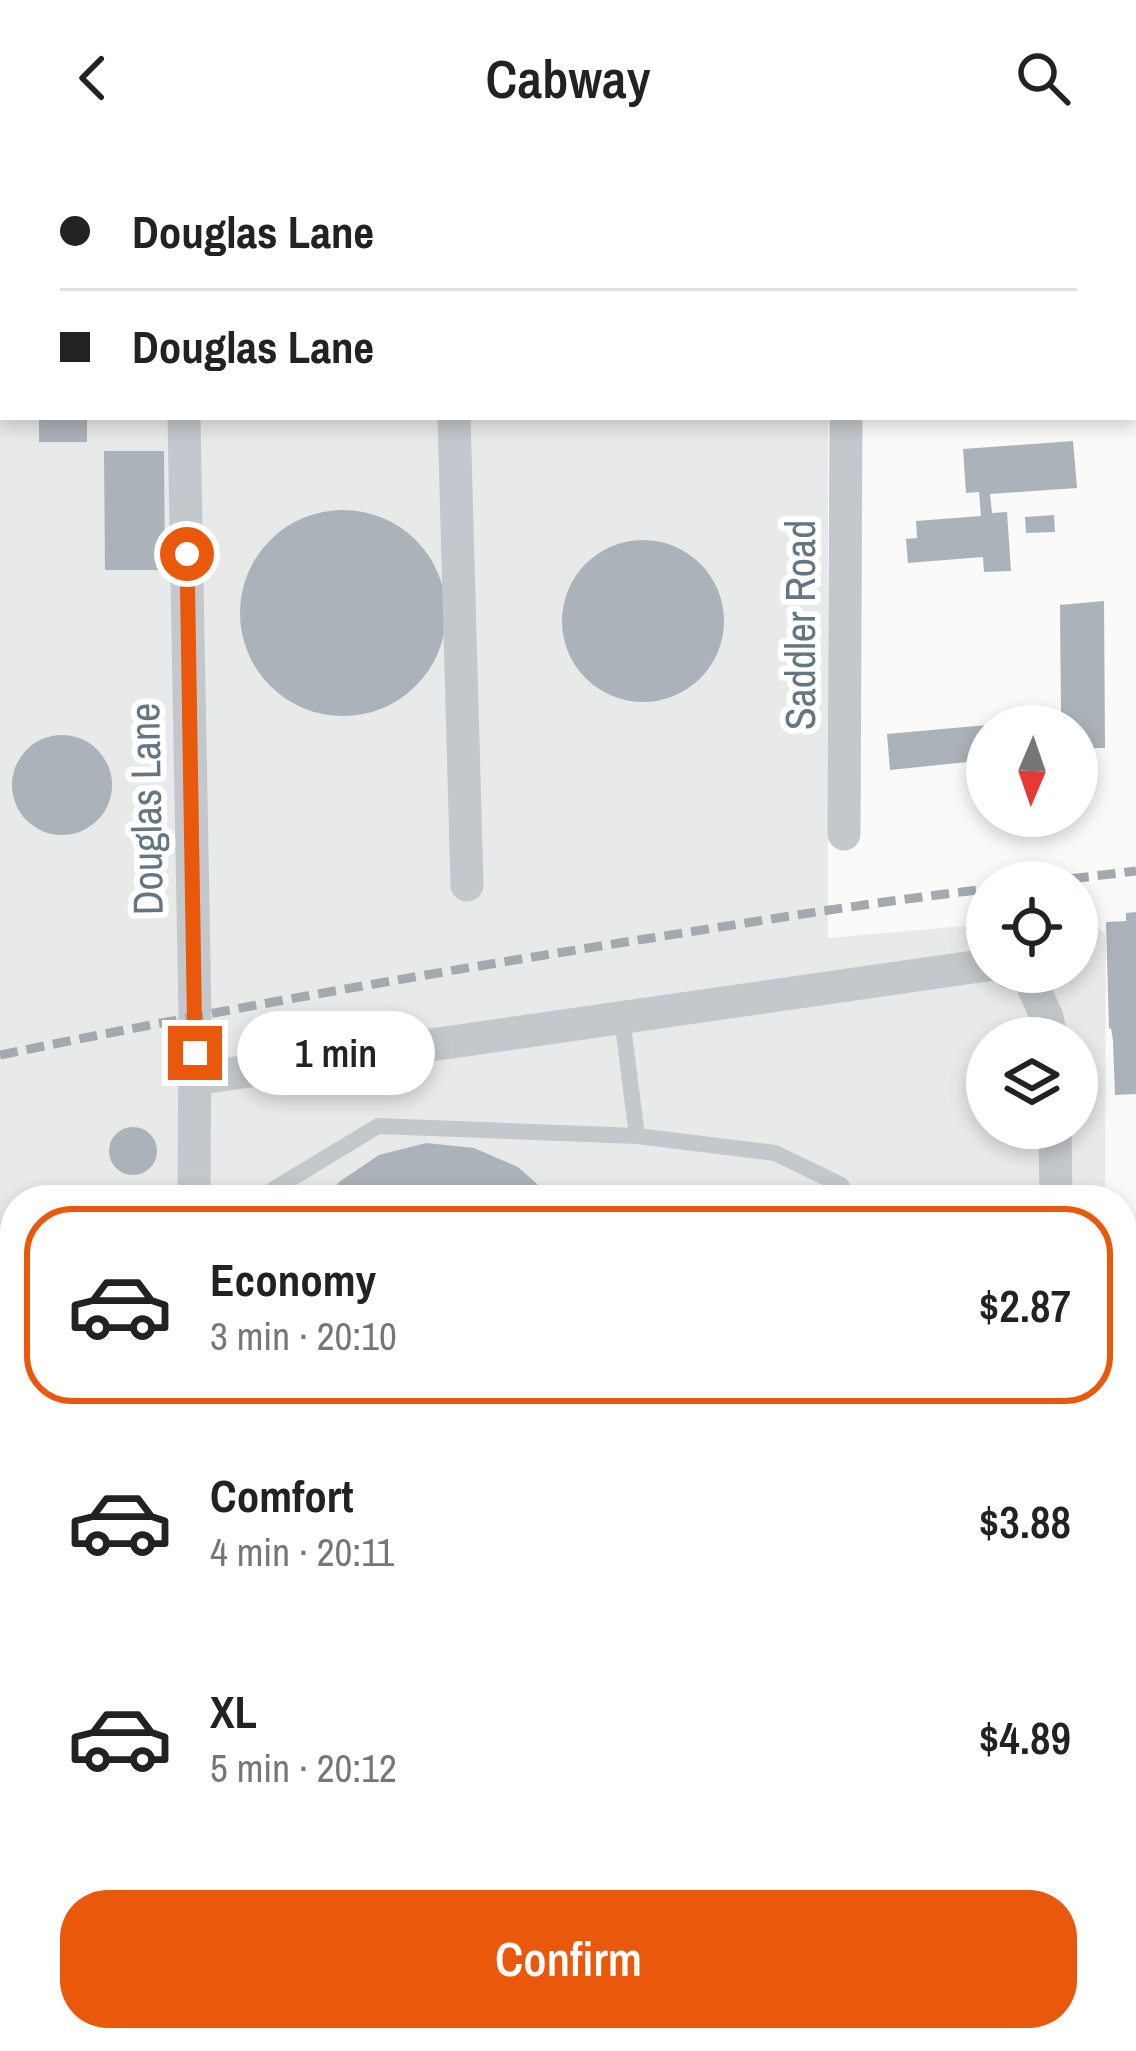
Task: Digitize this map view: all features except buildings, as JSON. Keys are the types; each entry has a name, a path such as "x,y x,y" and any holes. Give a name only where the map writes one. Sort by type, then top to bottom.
{"street":[{"name":"Douglas Lane","path":"184,420 194,1185"},
{"path":"454,420 467,885"},
{"name":"Saddler Road","path":"844,834 846,420"},
{"path":"194,1079 966,968"},
{"path":"1055,1149 1056,1185"}],"lane":[{"path":"622,1018 637,1136"},
{"path":"281,1185 378,1126 637,1136 775,1153 842,1185"}],"shaded area":[{"path":"0,420 828,420 828,938 966,926 966,993 1098,993 1098,928 1106,935 1105,1185 0,1185"}],"railway":[{"path":"1098,876 1136,871"},
{"path":"0,1055 483,965 966,892"}],"route":[{"path":"187,554 195,1053"}]}
